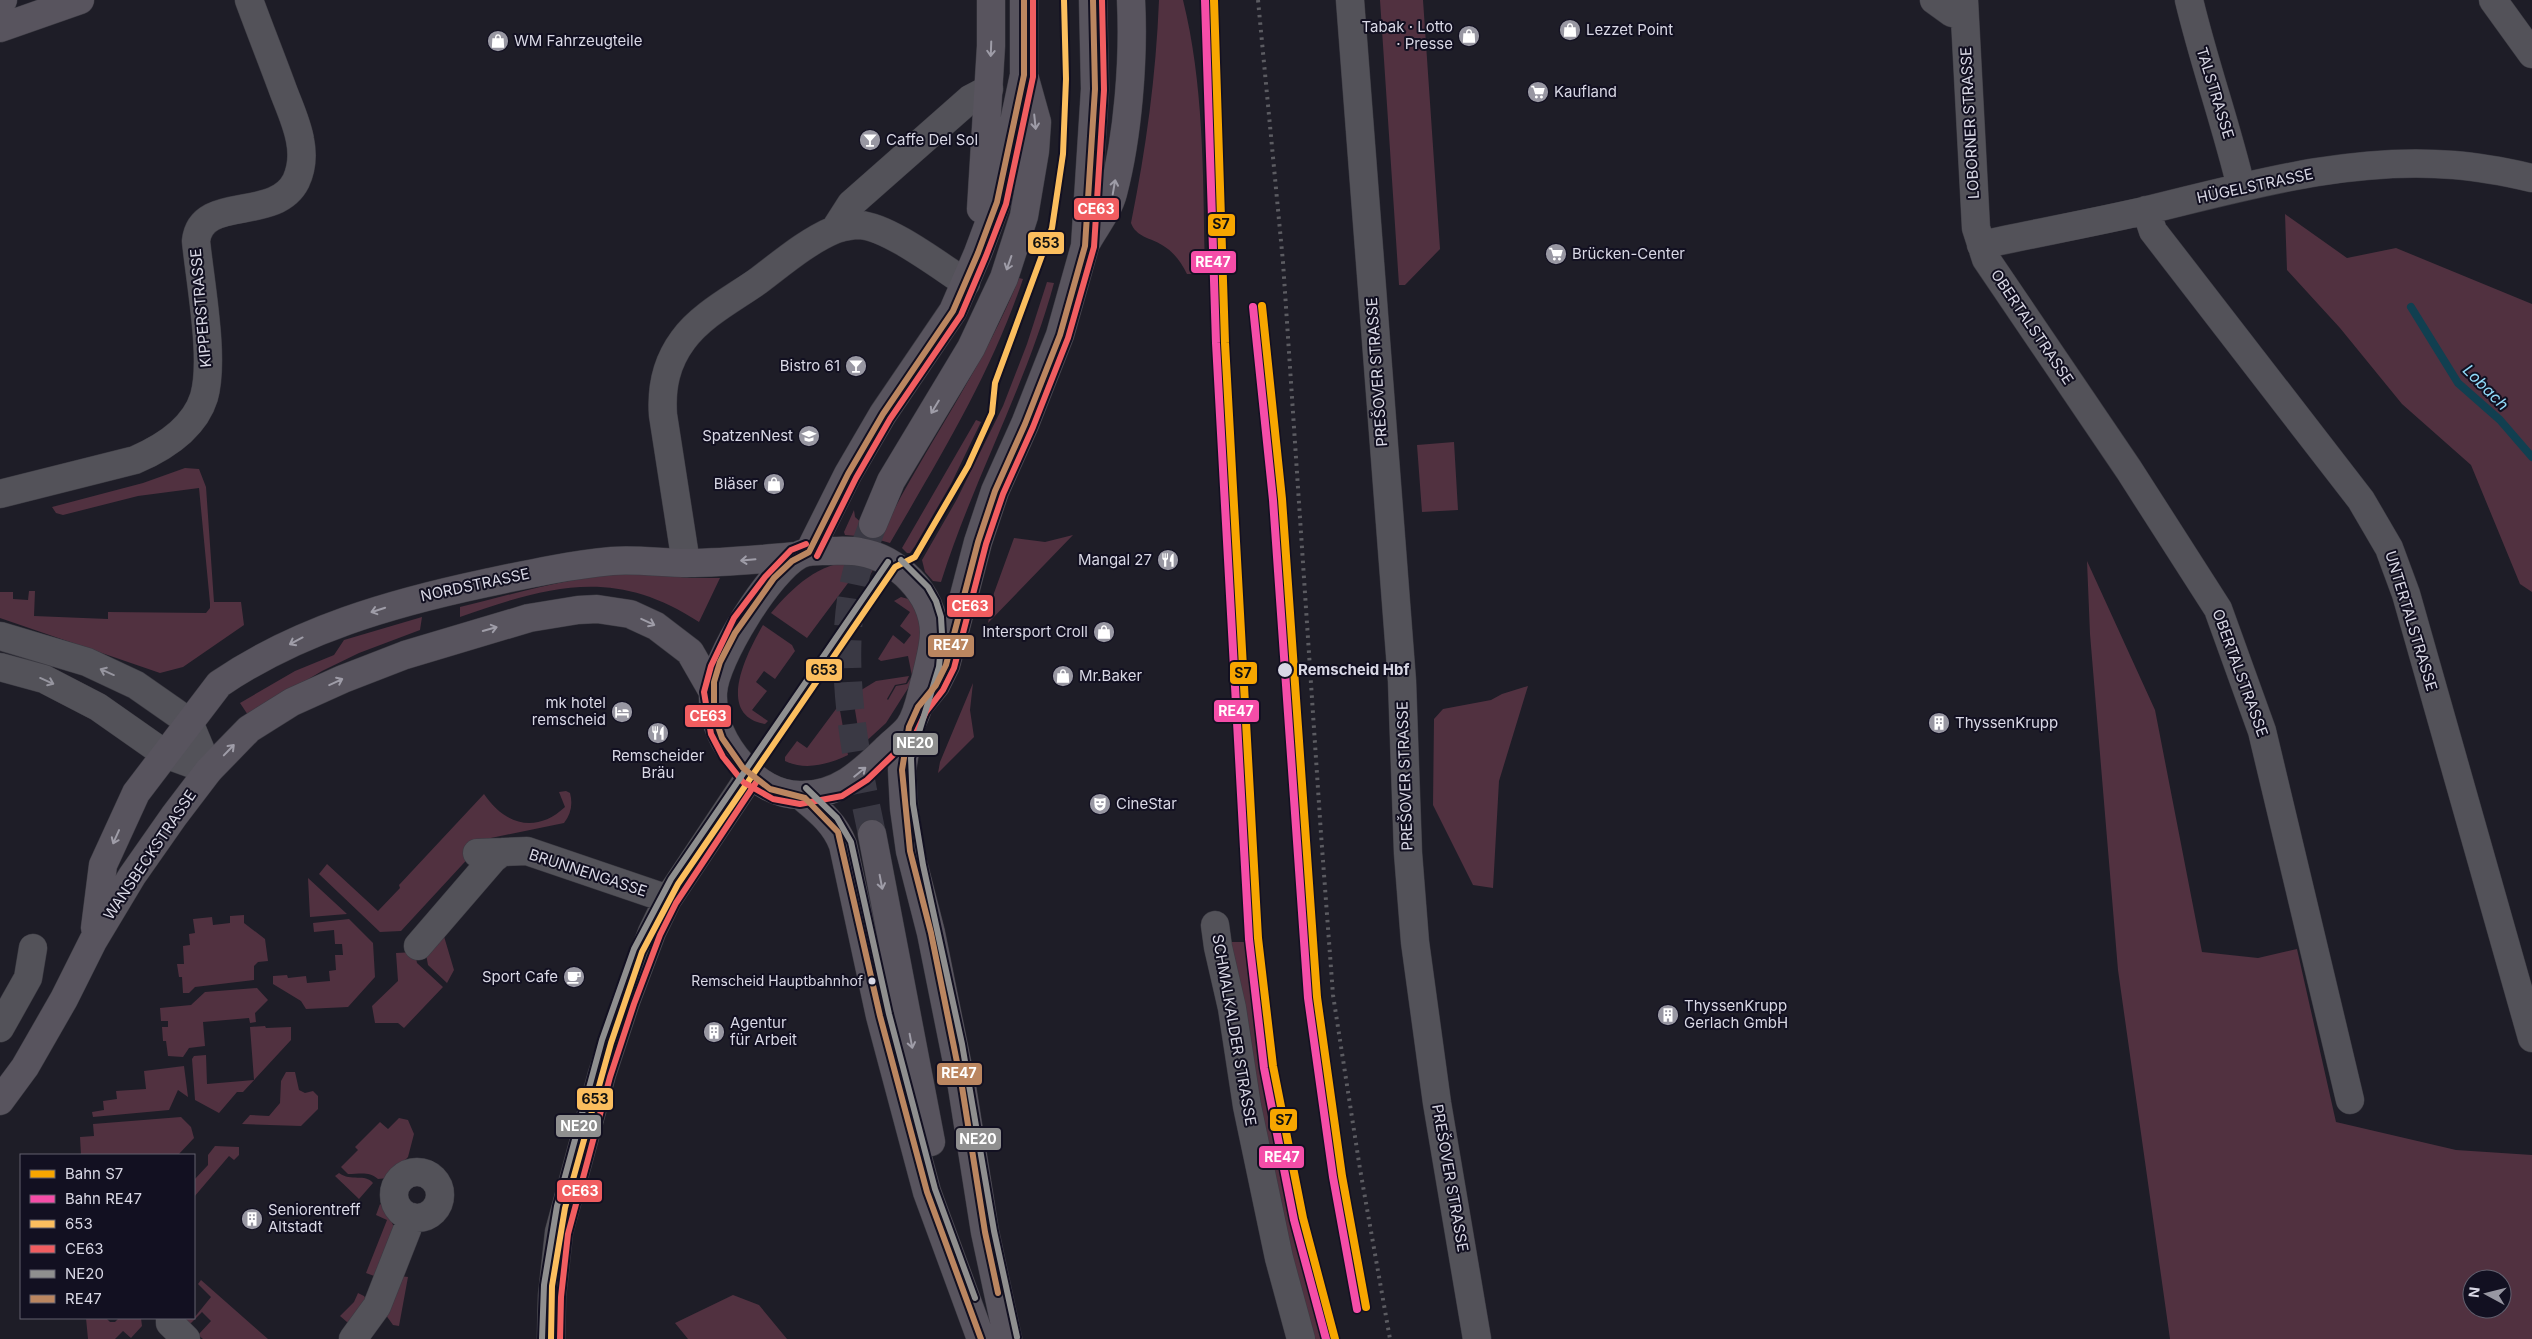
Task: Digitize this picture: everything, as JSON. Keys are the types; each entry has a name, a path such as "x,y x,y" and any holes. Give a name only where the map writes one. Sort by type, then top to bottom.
{"main road":[{"path":"0,28 80,0"},
{"path":"978,253 988,90 991,0"},
{"path":"713,692 719,668 741,623 772,582 803,554 883,414 954,311 997,202 1024,75 1024,0"},
{"path":"210,770 249,729 292,702 343,679 405,655 529,618 578,610 597,610 630,614 656,626 690,652 713,692 719,731 730,752 750,776 776,791 800,795 839,788 862,772 913,717 936,685 946,664 978,542 995,491 1025,424 1060,335 1085,246 1095,90 1093,0"},
{"path":"1085,246 1113,195 1127,105 1131,59 1131,0"},
{"path":"873,524 891,481 971,348 1004,278 1031,182 1037,122 1024,75"},
{"name":"NORDSTRASSE","path":"164,754 219,684 231,676 307,636 414,598 569,566 615,561 727,562 803,554 860,552 896,567 921,593 930,609 934,632 930,660 913,717 902,770 904,808 910,851 931,933 962,1087 985,1232 1008,1339"},
{"name":"WANSBECKSTRASSE","path":"93,941 104,865 136,793 164,754"},
{"name":"WANSBECKSTRASSE","path":"0,1101 25,1067 59,1008 93,941 132,876 174,816 210,770"},
{"path":"800,795 825,816 838,832 880,1016 922,1174 981,1339"},
{"path":"872,834 927,1123 967,1301"}],"street":[{"name":"KIPPERSTRASSE","path":"0,494 135,460 153,452 187,427 204,398 208,356 196,241 197,232 202,222 214,216 274,202 291,191 301,169 302,157 298,130 249,0"},
{"name":"PREŠOVER STRASSE","path":"1350,0 1402,681 1407,834 1415,942 1437,1103 1477,1339"},
{"path":"1934,0 1952,13 1964,7"},
{"name":"TALSTRASSE","path":"2189,0 2201,50 2231,145 2241,187"},
{"path":"2493,0 2532,54"},
{"name":"LOBORNER STRASSE","path":"1964,7 1974,203 1976,228 1981,245"},
{"path":"835,229 852,204 970,99 988,90"},
{"name":"HÜGELSTRASSE","path":"1981,245 2146,210 2241,187 2355,167 2398,164 2453,165 2532,178"},
{"name":"UNTERTALSTRASSE","path":"2146,210 2153,231 2361,500 2389,548 2408,603 2532,1038"},
{"path":"686,563 663,415 661,390 668,365 684,339 708,316 810,243 835,229 860,225 880,231 904,244 966,284"},
{"name":"OBERTALSTRASSE","path":"1981,245 1986,260 2129,470 2218,609 2262,731 2350,1100"},
{"path":"0,636 87,662 136,685 189,722 210,770"},
{"path":"0,667 44,679 98,707 164,754 210,770"},
{"path":"551,1339 554,1263 559,1232 602,1074 626,1001 652,932 668,899 750,776"},
{"name":"BRUNNENGASSE","path":"418,946 493,859 490,852 527,851 668,899"},
{"name":"SCHMALKALDER STRASSE","path":"1215,925 1232,1008 1246,1106 1279,1258 1301,1339"},
{"path":"0,1028 28,978 33,948"},
{"path":"353,1339 377,1306 412,1217"},
{"path":"170,1319 170,1323 186,1339"}],"shaded area":[{"path":"1159,0 1183,0 1190,34 1202,136 1205,274 1187,274 1174,254 1140,234 1133,228 1131,223 1150,112"},
{"path":"1380,0 1423,0 1440,249 1405,285 1399,285"},
{"path":"2285,214 2347,258 2396,248 2532,304 2532,592 2520,584 2471,465 2402,404 2340,328 2287,270"},
{"path":"1019,278 1023,279 1010,314 980,382 946,447 890,543 869,537 845,535 844,532 854,510 855,517 865,526 886,525 990,342"},
{"path":"1047,282 1054,283 1029,359 968,507 941,582 933,581 925,572 922,560 957,499 1003,406 1027,344"},
{"path":"976,420 981,422 951,484 915,546 910,553 907,553 902,548"},
{"path":"1454,442 1458,510 1422,512 1417,445"},
{"path":"185,468 199,469 206,487 214,602 241,602 244,625 183,667 160,673 0,618 0,592 13,592 13,599 28,600 29,591 35,591 34,616 108,619 108,612 206,613 210,608 210,603 199,488 138,496 63,515 56,513 52,507 143,483"},
{"path":"1073,535 988,623 994,593 1014,538 1045,542"},
{"path":"855,561 873,570 866,582 854,575 807,638 771,613 798,585 818,571 830,566"},
{"path":"2087,561 2155,710 2202,952 2258,958 2297,949 2336,1122 2456,1150 2532,1155 2532,1339 2170,1339 2118,970 2090,634"},
{"path":"634,573 692,578 720,578 699,622 668,604 638,593 609,588 581,587 552,590 523,597 460,617 460,607 568,581 612,574"},
{"path":"901,597 912,600 923,627 912,682 886,723 861,746 855,710 858,692 876,681 909,676 906,683 895,685 888,700 896,686 907,684 912,676 908,656 881,661 878,659 893,635 904,644 911,635 900,626 910,612 894,601"},
{"path":"422,617 420,630 359,653 322,671 248,715 240,703 295,671 334,655 344,640"},
{"path":"763,625 792,645 795,651 775,679 764,671 756,682 767,691 752,710 768,721 765,724 750,718 741,708 738,696 739,681 744,665"},
{"path":"973,683 970,710 974,737 938,773 940,762"},
{"path":"1528,686 1499,781 1493,888 1473,885 1433,805 1434,719 1443,709 1491,700 1502,694"},
{"path":"839,705 848,755 833,761 809,766 801,766 785,761 785,757 797,741 807,748"},
{"path":"566,791 570,793 571,805 570,812 564,823 486,839 401,931 380,932 319,874 327,864 378,911 400,888 399,885 484,794 501,813 511,819 532,823 543,821 565,807 559,792"},
{"path":"308,878 347,914 310,917"},
{"path":"244,915 244,923 265,939 268,961 258,962 254,966 254,980 195,987 189,993 183,993 182,977 179,977 177,964 184,964 183,946 190,945 189,934 195,933 193,919 212,917 213,925 230,923 230,916"},
{"path":"349,919 373,943 375,977 348,1007 306,1009 301,1001 273,984 273,976 287,975 288,978 306,976 307,983 330,981 329,971 336,970 335,955 343,955 342,944 335,944 334,930 314,932 313,923"},
{"path":"443,933 454,970 447,983 428,965 425,949"},
{"path":"1231,942 1247,942 1270,1109 1296,1228 1326,1339 1312,1339 1282,1222 1230,946"},
{"path":"415,952 417,963 443,987 404,1028 398,1023 375,1023 372,1006 398,981 396,953"},
{"path":"257,988 268,1000 255,1013 256,1022 250,1023 249,1018 203,1022 205,1046 189,1048 183,1057 168,1056 166,1041 163,1041 162,1027 168,1027 168,1021 161,1021 160,1008 191,1005 205,992"},
{"path":"265,1026 266,1028 291,1027 291,1040 243,1092 237,1092 219,1113 195,1100 192,1059 194,1056 206,1055 207,1084 254,1080 250,1027"},
{"path":"184,1066 188,1097 178,1090 169,1110 93,1117 92,1112 104,1110 103,1101 117,1099 116,1091 146,1089 144,1071"},
{"path":"286,1072 295,1072 299,1090 305,1093 313,1091 318,1096 318,1109 301,1126 242,1124 250,1115 269,1116 280,1103 281,1081"},
{"path":"181,1117 191,1127 194,1138 179,1154 81,1154 80,1137 94,1136 93,1124"},
{"path":"399,1118 408,1120 414,1134 408,1157 388,1178 378,1179 371,1175 348,1174 341,1167 358,1150 355,1147 380,1122 388,1129"},
{"path":"215,1146 239,1147 239,1155 234,1160 229,1156 195,1196 195,1179 208,1165 208,1155"},
{"path":"339,1173 348,1177 366,1178 373,1183 359,1199 335,1176"},
{"path":"380,1204 386,1208 398,1237 377,1277 366,1273 387,1220 376,1215"},
{"path":"400,1276 408,1277 399,1326 393,1325 383,1311"},
{"path":"201,1280 268,1339 203,1339 198,1335 211,1321 202,1312 195,1319 195,1317 211,1297 198,1284"},
{"path":"358,1293 364,1296 367,1301 356,1321 347,1322 340,1316 354,1302"},
{"path":"733,1295 759,1305 787,1339 688,1339 675,1323"},
{"path":"86,1319 107,1319 110,1322 115,1322 118,1319 141,1319 142,1326 131,1338 123,1331 115,1339 88,1339"},
{"path":"181,1319 195,1319 189,1325"}],"waterway":[{"name":"Lobach","path":"2411,307 2458,383 2500,420 2532,457"}],"tunnel":[{"path":"872,834 855,744 848,684 847,654 848,623 852,593 861,558 873,524"}],"railway":[{"path":"1258,0 1283,262 1333,995 1360,1169 1390,1339"}],"rail line":[{"name":"RE47","path":"1205,0 1216,343 1249,939 1264,1068 1294,1220 1326,1339"},
{"name":"S7","path":"1214,0 1225,343 1258,938 1273,1066 1303,1218 1335,1339"},
{"name":"S7","path":"1262,306 1282,499 1317,997 1342,1176 1366,1307"},
{"name":"RE47","path":"1253,307 1273,500 1308,998 1333,1177 1357,1309"}],"transit line":[{"name":"RE47","path":"981,1339 927,1192 880,1016 838,832 805,798 770,789 743,768 722,738 714,715 714,682 720,662 735,633 774,578 792,561 809,552 848,474 883,414 953,311 997,202 1024,75 1024,0"},
{"name":"CE63","path":"817,556 856,478 890,419 961,315 986,256 1006,204 1033,77 1033,0"},
{"name":"653","path":"551,1339 552,1286 565,1208 611,1043 642,952 678,884 895,567 915,557 968,466 992,413 995,383 1052,228 1063,154 1066,79 1064,0"},
{"name":"RE47","path":"998,1293 985,1232 962,1087 931,933 910,851 902,770 909,727 918,707 936,685 946,665 978,542 995,491 1025,424 1060,335 1085,246 1095,89 1093,0"},
{"name":"CE63","path":"806,544 791,550 765,577 734,618 711,666 704,692 711,734 723,757 743,782 773,799 800,804 842,796 867,780 916,733 926,712 943,690 954,668 986,544 1003,494 1033,427 1068,338 1094,247 1104,90 1102,0"},
{"name":"NE20","path":"901,560 928,587 936,601 941,617 942,634 939,667 911,758 913,804 923,865 962,1044 994,1231 1017,1337"},
{"name":"NE20","path":"542,1339 544,1285 557,1206 602,1040 634,949 671,879 888,562"},
{"name":"CE63","path":"560,1339 561,1297 568,1234 610,1077 634,1004 660,935 676,903 757,781"},
{"name":"NE20","path":"806,788 837,818 851,842 889,1014 935,1189 975,1298"}],"place":[{"name":"Lezzet Point","path":"1570,30"},
{"name":"Tabak · Lotto · Presse","path":"1469,36"},
{"name":"WM Fahrzeugteile","path":"498,41"},
{"name":"Kaufland","path":"1538,92"},
{"name":"Caffe Del Sol","path":"870,140"},
{"name":"Brücken-Center","path":"1556,254"},
{"name":"Bistro 61","path":"856,366"},
{"name":"SpatzenNest","path":"809,436"},
{"name":"Bläser","path":"774,484"},
{"name":"Mangal 27","path":"1168,560"},
{"name":"Intersport Croll","path":"1104,632"},
{"name":"Remscheid Hbf","path":"1285,670"},
{"name":"Mr.Baker","path":"1063,676"},
{"name":"mk hotel remscheid","path":"622,712"},
{"name":"ThyssenKrupp","path":"1939,723"},
{"name":"Remscheider Bräu","path":"658,733"},
{"name":"CineStar","path":"1100,804"},
{"name":"Sport Cafe","path":"574,977"},
{"name":"Remscheid Hauptbahnhof","path":"872,981"},
{"name":"ThyssenKrupp Gerlach GmbH","path":"1668,1015"},
{"name":"Agentur für Arbeit","path":"714,1032"},
{"name":"Seniorentreff Altstadt","path":"252,1219"}]}
